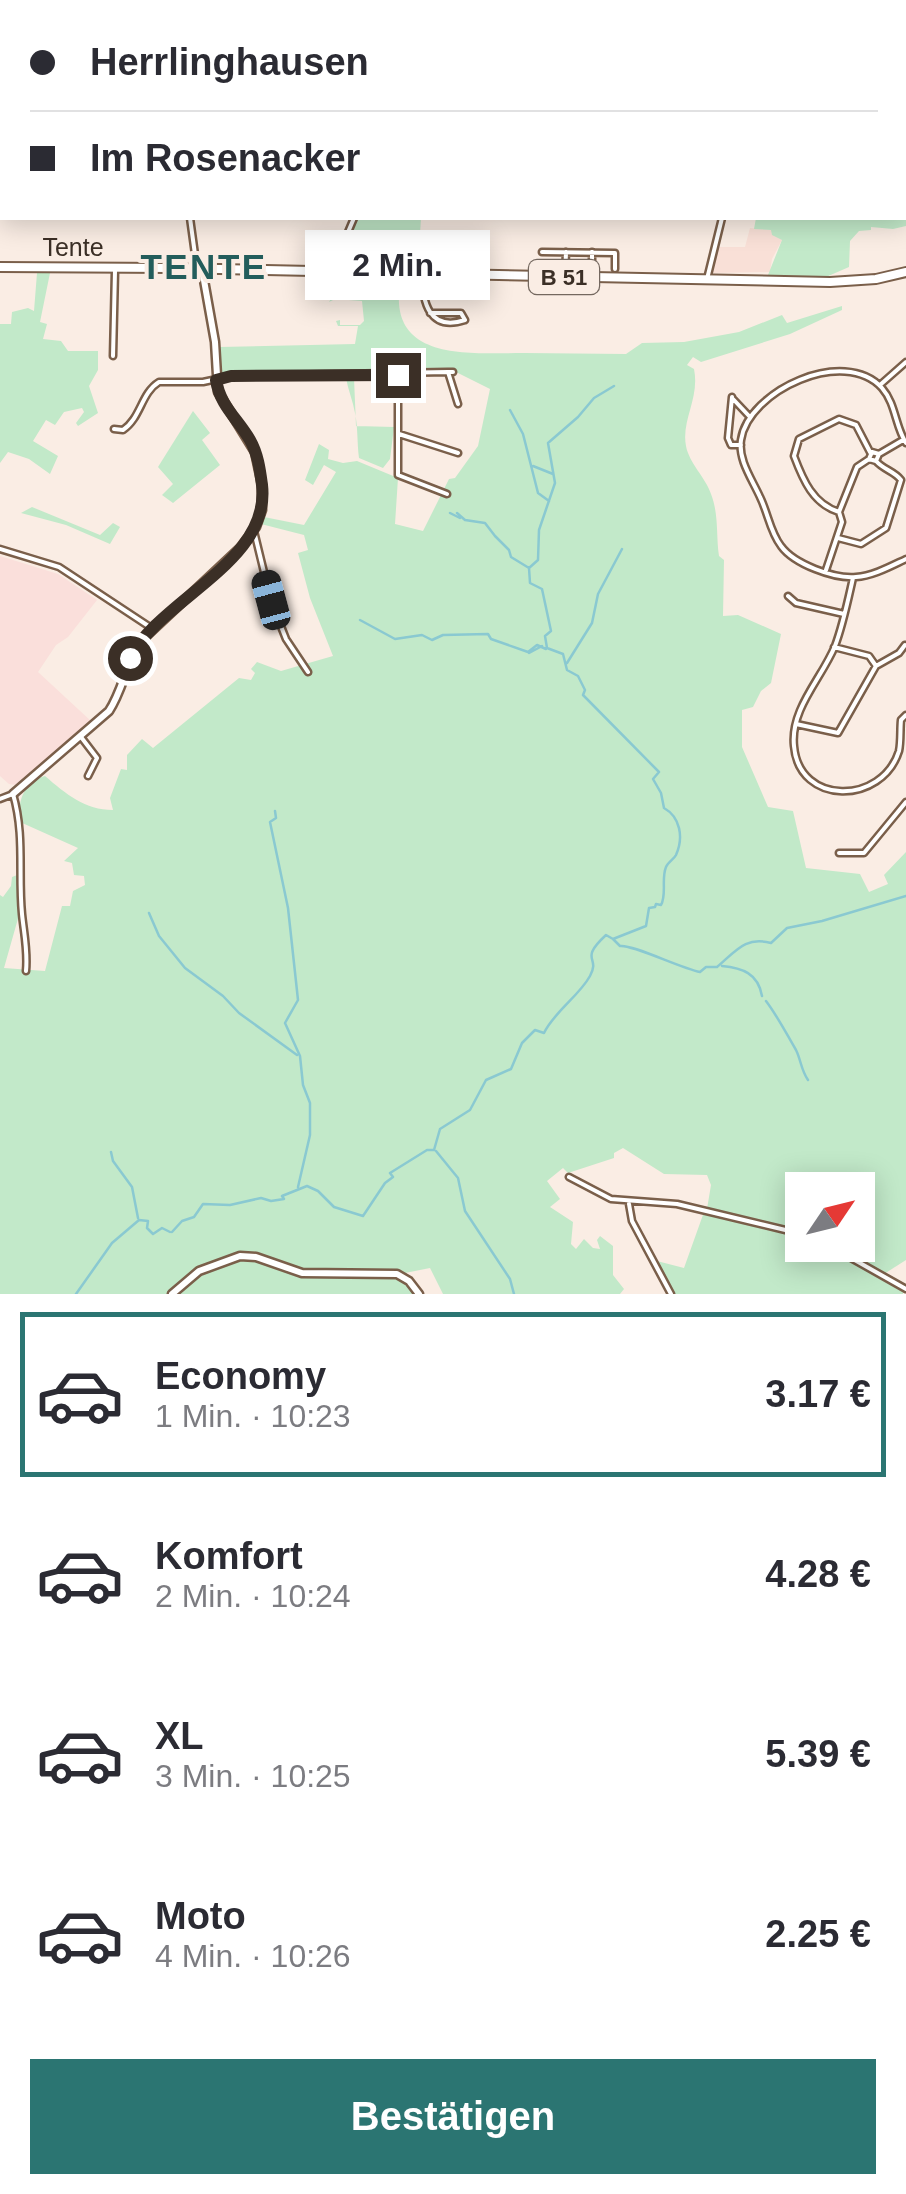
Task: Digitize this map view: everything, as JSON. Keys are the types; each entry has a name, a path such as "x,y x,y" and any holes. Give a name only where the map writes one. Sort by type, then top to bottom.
{"main road":[{"name":"Tente","path":"0,268 791,281 864,280 906,272"}],"street":[{"path":"0,799 13,794 111,708 131,656 153,629 232,556 260,518 257,456 249,438 223,404 216,378 216,347 203,269 191,220"},
{"path":"339,272 353,220"},
{"path":"707,279 722,220"},
{"path":"542,252 615,253 615,269"},
{"path":"565,277 566,252"},
{"path":"592,252 592,277"},
{"path":"113,356 115,267"},
{"path":"422,273 423,303 430,313 445,322 465,320 461,313 430,313"},
{"path":"880,385 906,362"},
{"path":"826,571 842,522 838,512 857,467 870,456 905,442 891,400 880,385 850,370 829,370 798,382 750,417 741,445 743,460 780,546 795,560 826,571 852,578 906,558"},
{"path":"114,428 120,431 130,426 155,383 231,376 451,372 458,404"},
{"path":"398,375 398,475 448,494"},
{"path":"741,445 731,445 728,438 732,397 750,417"},
{"path":"838,512 818,504 794,456 799,439 839,419 856,425 870,456 901,480 886,528 861,544 838,538"},
{"path":"399,434 458,454"},
{"path":"876,462 878,454"},
{"path":"254,531 271,600 286,639 308,672"},
{"path":"0,549 60,567 153,629"},
{"path":"852,578 834,647 796,724 793,744 802,769 812,781 832,792 850,792 870,785 899,750 906,747"},
{"path":"788,596 796,603 844,614"},
{"path":"796,724 838,734 876,666 899,654 904,645"},
{"path":"834,647 870,656 876,666"},
{"path":"899,750 901,720 906,715"},
{"path":"81,737 97,758 88,776"},
{"path":"13,794 23,847 26,971"},
{"path":"839,853 864,853 906,802"},
{"path":"570,1177 598,1194 629,1203 678,1204 785,1230"},
{"path":"629,1203 632,1221 671,1294"},
{"path":"172,1294 199,1271 240,1256 256,1257 302,1272 391,1273 403,1276 419,1294"},
{"path":"857,1262 906,1290"}],"shaded area":[{"path":"750,228 772,230 782,240 770,272 711,273 719,247 745,247"},
{"path":"0,556 58,574 97,600 68,637 56,645 38,672 92,722 15,785 0,776"}],"green space":[{"path":"356,220 421,220 418,266 378,267 377,240 350,233"},
{"path":"756,220 906,220 906,226 859,231 850,241 849,267 826,277 768,275 782,240 772,235 771,230 754,229"},
{"path":"37,273 50,273 40,322 47,324 43,339 61,341 68,351 98,351 98,370 89,386 98,413 78,426 82,408 64,412 55,425 46,420 33,441 58,456 50,474 29,459 8,452 0,463 0,324 11,324 12,312 28,308 34,311"},
{"path":"334,280 334,294 372,296 372,282 400,284 400,309 407,328 437,348 458,352 626,354 642,343 684,342 739,332 782,315 787,323 842,306 842,310 790,334 701,362 693,357 687,365 694,369 695,390 685,436 688,452 709,488 715,510 719,556 724,560 723,616 738,615 781,634 771,683 761,691 753,707 742,710 742,747 768,807 793,811 806,868 860,874 869,892 888,884 884,875 906,852 906,1260 884,1274 862,1262 875,1262 875,1172 785,1172 785,1228 707,1209 711,1185 707,1175 664,1174 623,1148 614,1153 614,1158 568,1173 563,1168 547,1181 560,1199 550,1207 573,1222 571,1244 576,1249 584,1239 600,1249 600,1236 613,1246 613,1275 624,1289 620,1294 443,1294 430,1268 405,1273 422,1294 0,1294 0,895 3,897 11,886 12,877 20,874 19,915 4,968 45,971 62,906 70,906 73,891 85,885 84,876 74,875 72,863 64,861 78,848 20,822 23,793 45,776 85,804 113,810 110,798 121,769 127,770 127,755 142,739 153,748 239,678 251,680 255,673 251,669 257,662 281,671 333,656 310,598 298,553 308,550 304,535 261,524 264,517 304,525 336,472 324,465 313,485 305,480 319,444 329,450 328,459 357,461 398,478 395,524 423,531 449,479 455,478 478,446 490,389 456,372 220,375 219,347 355,344 358,326 338,326 336,321 340,320 340,325 360,325 364,321 362,301 329,302 332,297 326,295 331,295 331,282 318,281 321,295 312,290 316,289 313,281"},
{"path":"346,378 354,378 356,416 353,404"},
{"path":"193,411 210,433 202,440 220,465 173,503 162,495 173,484 158,467"},
{"path":"357,426 394,427 390,459 383,468 359,458"},
{"path":"32,507 100,535 113,523 120,527 110,544 66,525 21,513"},
{"path":"704,1212 785,1232 785,1262 858,1262 903,1294 672,1294 653,1260 684,1268"}],"waterway":[{"path":"529,568 538,560 539,530 555,483 548,443 594,398 614,386"},
{"path":"510,410 523,434 538,493 549,501"},
{"path":"533,466 553,474"},
{"path":"450,513 460,518"},
{"path":"457,513 465,520 485,523 495,536"},
{"path":"172,1232 182,1221 194,1217 203,1204 284,1199 282,1196 307,1186 334,1207 363,1216 393,1177 390,1173 427,1150 434,1150 440,1129 470,1110 486,1080 511,1069 522,1043 535,1030 544,1033 590,976 592,954 598,943 606,935 613,939 646,926 649,908 661,905 665,872 676,855 680,835 653,779 659,772 583,695 585,690 578,676 567,670 563,654 547,648 545,636 551,631 542,589 530,583 529,568 511,557 495,536"},
{"path":"567,663 592,623 598,594 622,549"},
{"path":"360,620 395,639 488,634 491,639 528,652 537,645 546,649"},
{"path":"529,653 542,646"},
{"path":"275,811 276,818 270,822 288,908 298,1000 285,1023 300,1056 303,1085 310,1103 310,1135 298,1187"},
{"path":"613,939 620,946 700,972 706,967 717,967 747,943 771,943 787,928 906,896"},
{"path":"149,913 159,936 185,968 297,1055"},
{"path":"722,966 748,973 757,982 762,996"},
{"path":"766,1001 796,1050 808,1080"},
{"path":"436,1151 458,1178 465,1211 510,1279 514,1294"},
{"path":"111,1152 132,1187 138,1218"},
{"path":"76,1294 112,1243 139,1220 148,1221 147,1228 153,1234 162,1228 170,1232"}],"district":[{"name":"TENTE","path":"204,266"}],"route":[{"path":"130,658 143,638 240,548 260,518 262,493 257,456 249,438 223,404 216,380 231,376 398,375"}]}
